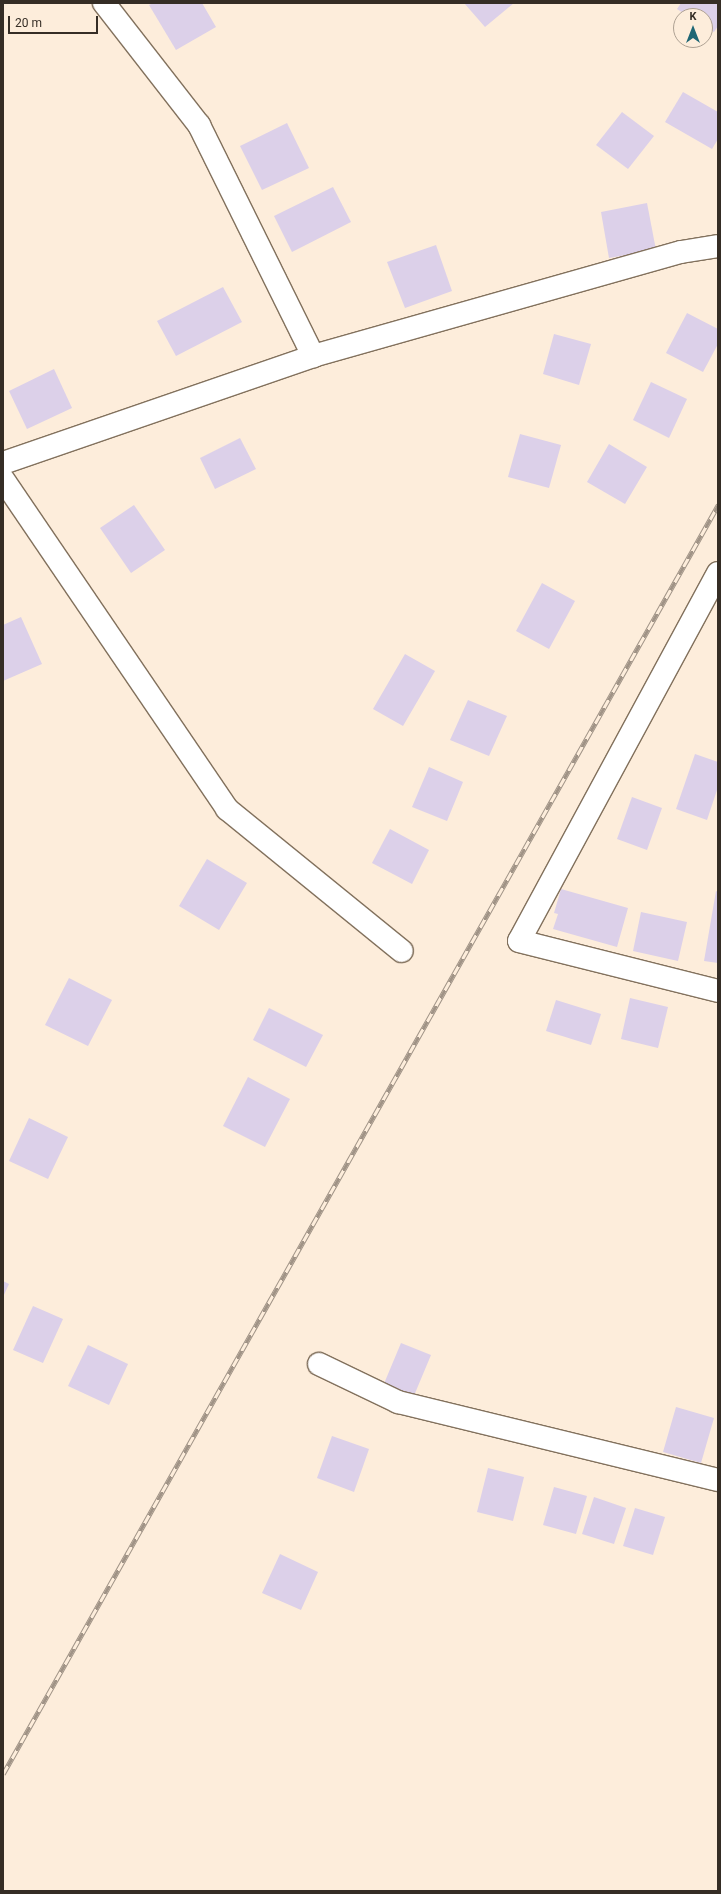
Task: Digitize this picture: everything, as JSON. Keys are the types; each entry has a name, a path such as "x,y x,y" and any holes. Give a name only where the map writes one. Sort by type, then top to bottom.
{"street":[{"path":"104,3 199,125 313,356"},
{"path":"3,463 313,356 681,252 718,246"},
{"path":"3,479 226,809 402,951"},
{"path":"718,573 519,941 718,991"},
{"path":"319,1364 398,1402 718,1480"}],"building":[{"path":"153,3 202,3 216,27 176,50 149,5"},
{"path":"464,3 514,3 485,27"},
{"path":"681,3 718,3 718,26 713,31 713,8 678,8"},
{"path":"683,92 718,112 718,139 712,149 665,122"},
{"path":"622,112 654,136 628,169 596,145"},
{"path":"287,123 309,168 262,190 240,146"},
{"path":"333,187 351,222 292,252 274,216"},
{"path":"647,203 656,250 609,258 601,212"},
{"path":"436,245 452,291 405,308 387,262"},
{"path":"223,287 242,322 176,356 157,321"},
{"path":"687,313 718,329 718,344 703,372 666,353"},
{"path":"554,334 591,344 579,385 543,374"},
{"path":"54,369 72,408 27,429 9,391"},
{"path":"651,382 687,399 669,438 633,420"},
{"path":"520,434 561,445 549,488 508,477"},
{"path":"240,438 256,469 215,489 200,458"},
{"path":"609,444 647,467 625,504 587,482"},
{"path":"134,505 165,550 131,573 100,528"},
{"path":"542,583 575,601 549,649 516,631"},
{"path":"21,617 42,664 3,681 3,625"},
{"path":"405,654 435,671 403,726 373,709"},
{"path":"468,700 507,716 489,756 450,740"},
{"path":"695,754 718,762 718,787 707,820 676,809"},
{"path":"429,767 463,782 447,821 412,807"},
{"path":"632,797 662,808 647,850 617,839"},
{"path":"390,829 429,850 412,884 372,863"},
{"path":"207,859 247,883 219,930 179,906"},
{"path":"561,889 628,908 617,947 553,929 558,914 554,913"},
{"path":"716,891 718,892 718,963 704,961"},
{"path":"641,912 687,922 678,961 633,951"},
{"path":"69,978 112,1000 88,1046 45,1025"},
{"path":"630,998 668,1007 658,1048 621,1039"},
{"path":"556,1000 601,1014 591,1045 546,1031"},
{"path":"269,1008 323,1035 306,1067 253,1040"},
{"path":"248,1077 290,1099 265,1147 223,1126"},
{"path":"29,1118 68,1137 48,1179 9,1161"},
{"path":"3,1281 9,1284 3,1297"},
{"path":"33,1306 63,1319 43,1363 13,1350"},
{"path":"401,1343 431,1355 413,1398 383,1386"},
{"path":"88,1345 128,1364 109,1405 68,1386"},
{"path":"676,1407 714,1418 701,1463 663,1452"},
{"path":"332,1436 369,1449 354,1492 317,1478"},
{"path":"488,1468 524,1477 513,1521 477,1512"},
{"path":"554,1487 587,1496 576,1534 543,1525"},
{"path":"594,1497 626,1508 614,1544 582,1534"},
{"path":"635,1508 665,1517 653,1555 623,1546"},
{"path":"280,1554 318,1572 301,1610 262,1593"}],"railway":[{"path":"3,1774 718,505"}]}
